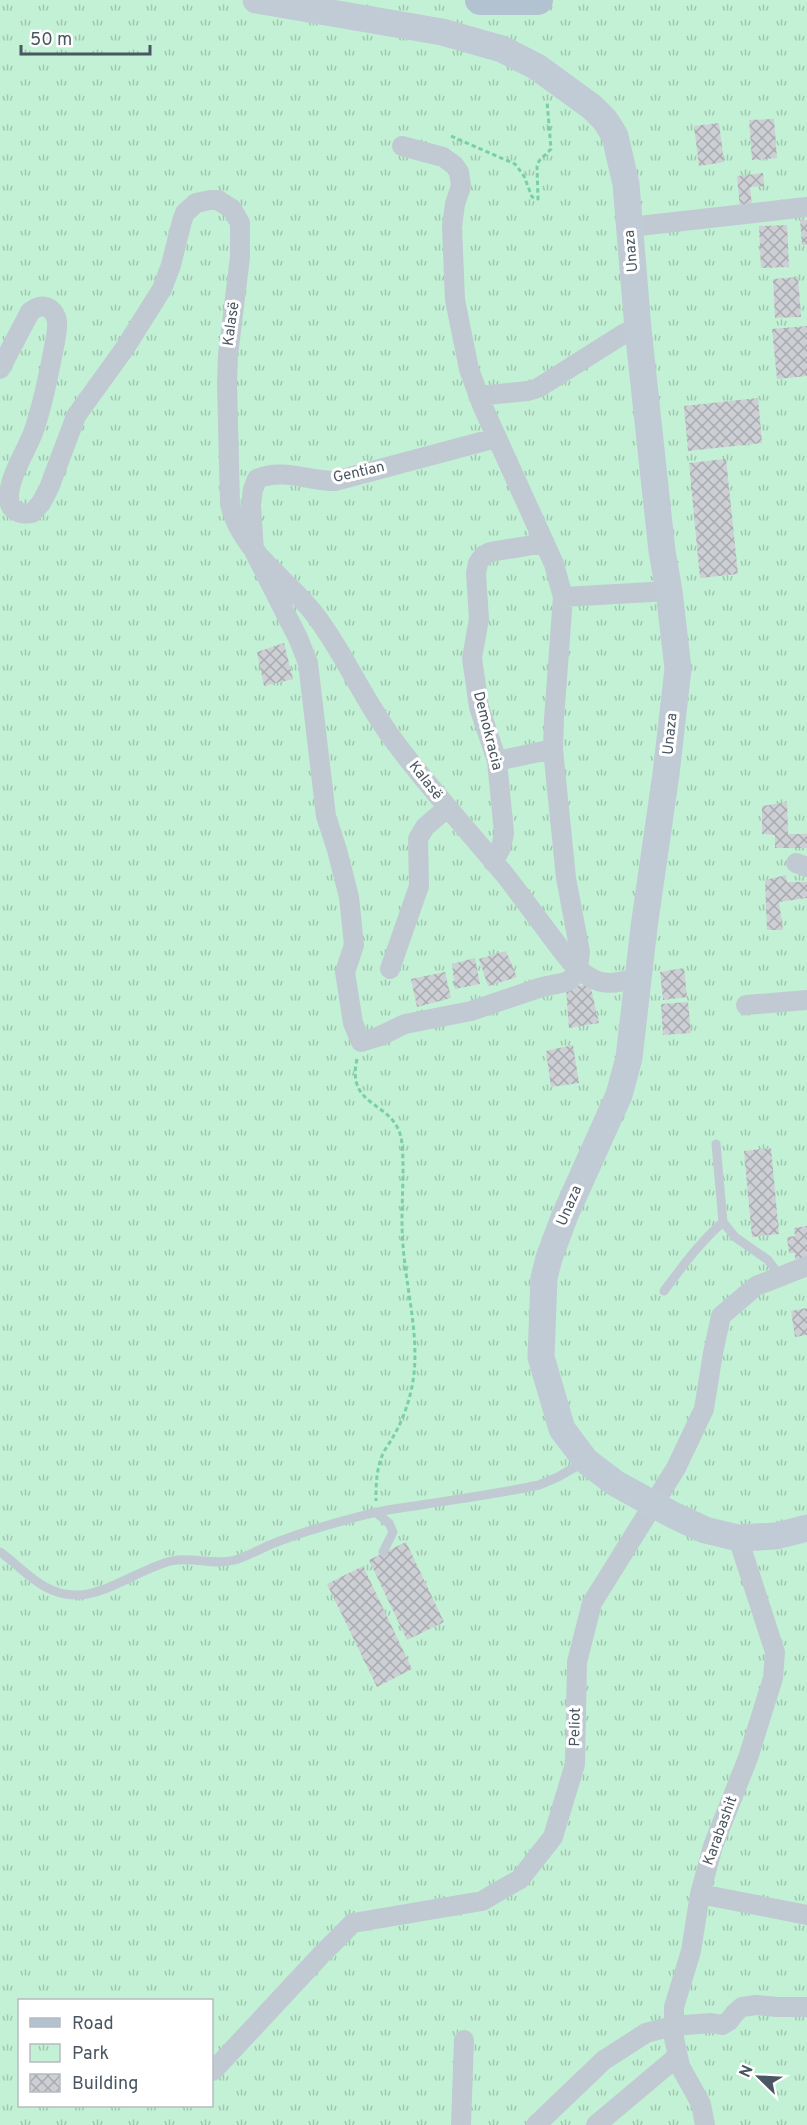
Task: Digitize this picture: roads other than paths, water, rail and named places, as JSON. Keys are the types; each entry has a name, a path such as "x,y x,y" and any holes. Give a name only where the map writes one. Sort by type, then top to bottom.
{"main road":[{"name":"Unaza","path":"256,0 442,32 502,49 549,75 592,107 605,120 615,136 626,184 638,329 662,551 678,669 628,1058 621,1087 565,1215 544,1278 541,1356 562,1429 586,1461 615,1483 705,1530 738,1538 776,1536 807,1528"},
{"path":"480,0 538,0"}],"street":[{"path":"254,551 298,638 308,663 326,816 349,897 354,945 345,972 354,1023 361,1042 405,1024 471,1011 573,978 578,969 580,952 566,878 554,749 563,597 554,564 496,438 469,369 455,300 452,227 455,204 461,186 459,172 443,157 402,146"},
{"name":"Kalasë","path":"0,369 30,312 37,306 45,306 54,312 57,319 56,338 43,403 9,490 10,505 16,511 24,514 32,513 41,503 49,488 76,416 125,348 162,289 185,213 203,200 218,200 226,204 238,216 240,230 238,280 228,355 230,504 233,519 242,536 312,611 391,736 578,969 596,982 608,984 639,977"},
{"path":"630,227 807,207"},
{"path":"478,396 538,388 625,333 638,329"},
{"name":"Gentian","path":"254,551 251,505 257,479 282,475 335,481 496,438"},
{"name":"Demokracia","path":"493,862 501,848 504,834 497,761 483,726 472,658 479,619 476,573 478,563 490,552 545,543"},
{"path":"563,597 669,591"},
{"path":"497,761 554,749"},
{"path":"390,969 419,886 418,839 425,827 447,808"},
{"path":"746,1005 807,1000"},
{"name":"Peliot","path":"213,2071 353,1923 482,1901 520,1880 553,1837 575,1764 577,1662 592,1603 676,1468 704,1409 721,1316 756,1286 807,1266"},
{"name":"Karabashit","path":"705,2125 701,2104 685,2077 678,2056 673,2026 674,2007 691,1951 700,1894 713,1846 748,1758 773,1678 775,1652 738,1538"},
{"path":"700,1894 807,1915"},
{"path":"536,2125 612,2054 646,2033 673,2026 711,2023 722,2025 742,2007 756,2005 807,2007"},
{"path":"461,2125 464,2040"},
{"path":"596,2125 678,2056"}],"lane":[{"path":"716,1144 723,1222 735,1237 768,1260 780,1276"},
{"path":"664,1291 703,1242 723,1222"},
{"path":"0,1552 36,1582 50,1590 79,1595 105,1588 174,1560 209,1563 233,1560 303,1532 375,1512 539,1485 586,1461"},
{"path":"375,1512 389,1523 393,1532 383,1552"},
{"path":"685,2077 697,2125"}]}
